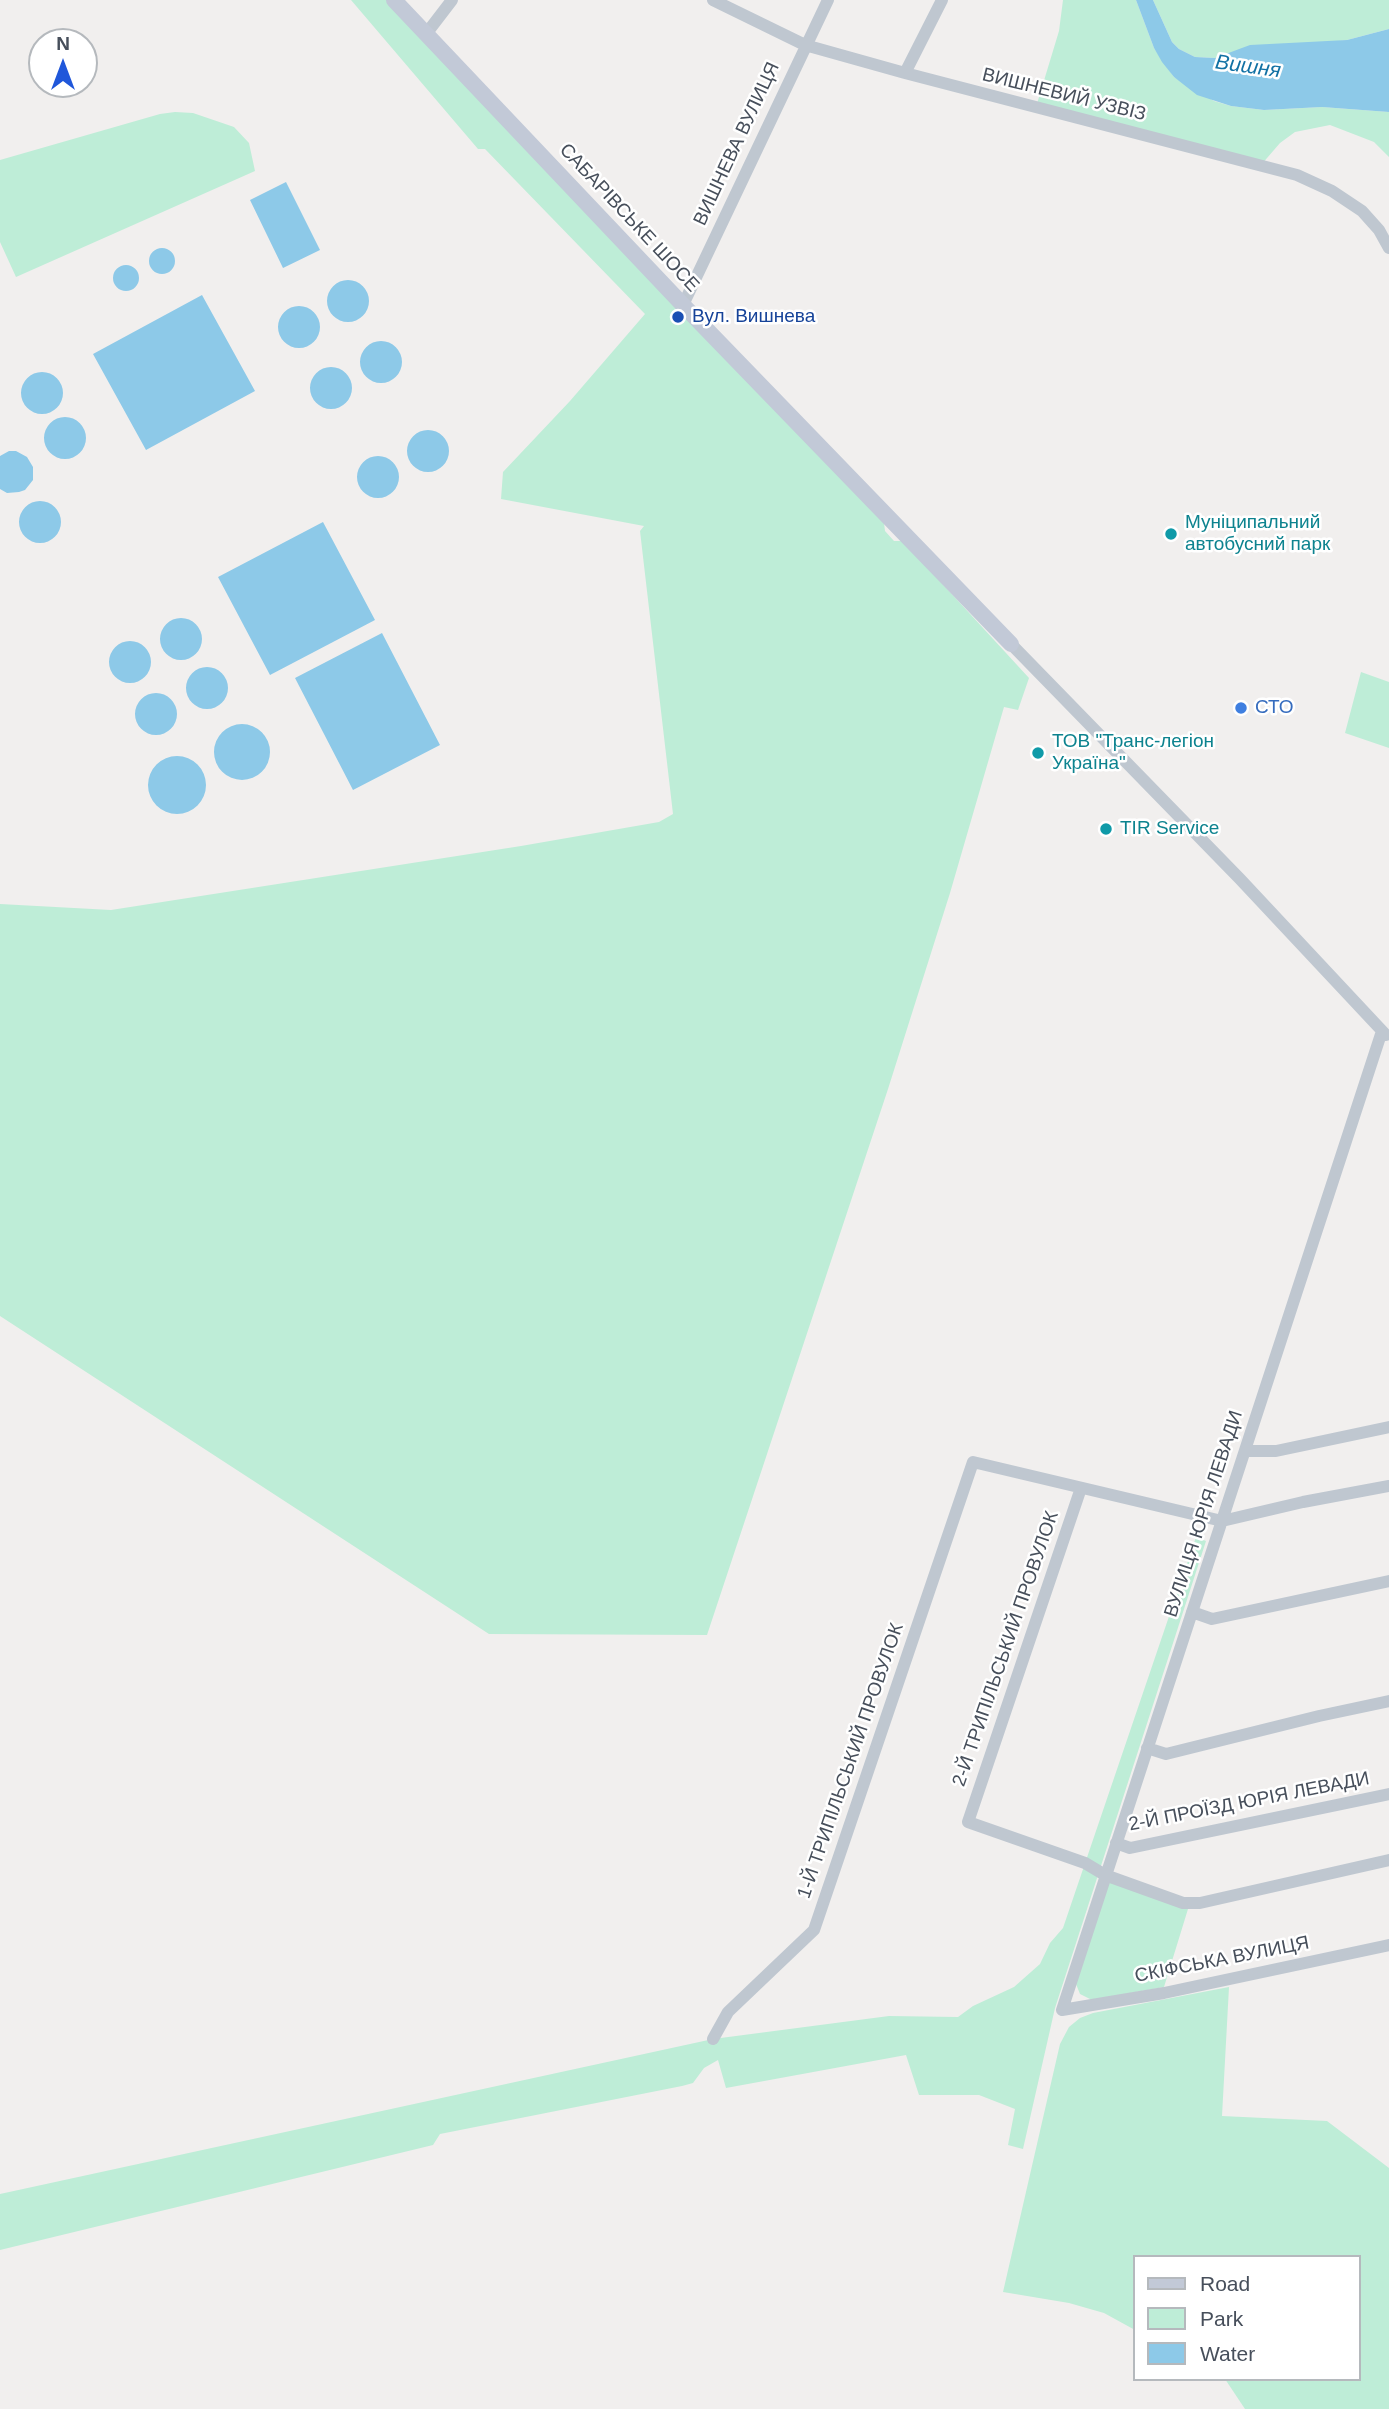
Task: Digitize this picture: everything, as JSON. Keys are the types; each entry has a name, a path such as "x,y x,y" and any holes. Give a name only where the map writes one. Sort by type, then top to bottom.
{"street":[{"name":"САБАРІВСЬКЕ ШОСЕ","path":"394,0 682,305 1011,644"},
{"path":"426,34 452,0"},
{"name":"ВИШНЕВИЙ УЗВІЗ","path":"713,0 805,45 905,74 1297,175 1332,191 1362,211 1379,230 1389,248"},
{"name":"ВИШНЕВА ВУЛИЦЯ","path":"682,305 828,0"},
{"path":"905,74 942,0"},
{"path":"1011,644 1240,879 1386,1034"},
{"name":"ВУЛИЦЯ ЮРІЯ ЛЕВАДИ","path":"1062,2010 1245,1451 1386,1034"},
{"path":"1245,1451 1276,1451 1389,1427"},
{"name":"1-Й ТРИПІЛЬСЬКИЙ ПРОВУЛОК","path":"713,2039 728,2012 814,1930 973,1462 1081,1488"},
{"path":"1081,1488 1222,1521 1389,1486"},
{"name":"2-Й ТРИПІЛЬСЬКИЙ ПРОВУЛОК","path":"1081,1488 968,1822 1085,1863 1105,1875"},
{"path":"1192,1612 1212,1619 1389,1581"},
{"path":"1147,1748 1166,1754 1389,1701"},
{"name":"2-Й ПРОЇЗД ЮРІЯ ЛЕВАДИ","path":"1116,1843 1130,1848 1389,1794"},
{"path":"1105,1875 1183,1903 1200,1903 1389,1860"},
{"name":"СКІФСЬКА ВУЛИЦЯ","path":"1062,2010 1164,1993 1389,1945"}],"green space":[{"path":"351,0 394,0 884,523 885,531 894,541 903,541 1029,678 1018,710 1004,707 950,893 888,1089 707,1635 489,1634 0,1316 0,904 111,910 521,846 659,822 673,814 640,531 644,526 501,499 503,472 570,401 645,314 485,149 478,149"},
{"path":"1063,0 1136,0 1154,48 1174,77 1214,101 1264,110 1322,107 1389,112 1389,157 1374,142 1330,125 1295,132 1280,143 1261,165 1036,107 1059,31"},
{"path":"1153,0 1389,0 1389,29 1347,40 1215,58 1195,57 1172,42"},
{"path":"175,112 193,113 234,127 249,143 255,171 16,277 0,242 0,160"},
{"path":"1361,672 1389,682 1389,748 1345,733"},
{"path":"1196,1537 1206,1541 1055,2008 1023,2149 1008,2145 1015,2109 979,2095 919,2095 906,2055 726,2088 718,2060 704,2068 693,2083 682,2086 440,2134 433,2145 0,2250 0,2194 713,2039 889,2016 958,2017 973,2006 1014,1987 1040,1964 1050,1943 1063,1928"},
{"path":"1108,1881 1188,1909 1164,1987 1092,2000 1080,1994 1076,1984"},
{"path":"1229,1987 1222,2116 1327,2121 1389,2168 1389,2409 1245,2409 1226,2381 1361,2381 1361,2255 1134,2255 1134,2329 1104,2313 1069,2303 1003,2292 1060,2044 1069,2027 1080,2018 1093,2013"}],"water":[{"name":"Вишня","path":"1136,0 1153,0 1172,42 1195,57 1215,58 1250,45 1347,40 1389,29 1389,112 1322,107 1264,110 1231,106 1197,95 1174,77 1162,62"},
{"path":"286,182 320,250 283,268 250,200"},
{"path":"162,248 171,252 175,261 171,270 162,274 153,270 149,261 153,252"},
{"path":"126,265 135,269 139,278 135,287 126,291 117,287 113,278 117,269"},
{"path":"348,280 363,286 369,301 363,316 348,322 333,316 327,301 333,286"},
{"path":"202,295 255,391 146,450 93,354"},
{"path":"299,306 314,312 320,327 314,342 299,348 284,342 278,327 284,312"},
{"path":"381,341 396,347 402,362 396,377 381,383 366,377 360,362 366,347"},
{"path":"331,367 346,373 352,388 346,403 331,409 316,403 310,388 316,373"},
{"path":"42,372 57,378 63,393 57,408 42,414 27,408 21,393 27,378"},
{"path":"65,417 80,423 86,438 80,453 65,459 50,453 44,438 50,423"},
{"path":"428,430 443,436 449,451 443,466 428,472 413,466 407,451 413,436"},
{"path":"16,451 27,457 33,467 33,480 25,490 19,492 7,493 0,489 0,456"},
{"path":"378,456 393,462 399,477 393,492 378,498 363,492 357,477 363,462"},
{"path":"40,501 55,507 61,522 55,537 40,543 25,537 19,522 25,507"},
{"path":"323,522 375,620 270,675 218,577"},
{"path":"181,618 196,624 202,639 196,654 181,660 166,654 160,639 166,624"},
{"path":"382,633 440,745 353,790 295,678"},
{"path":"130,641 145,647 151,662 145,677 130,683 115,677 109,662 115,647"},
{"path":"207,667 222,673 228,688 222,703 207,709 192,703 186,688 192,673"},
{"path":"156,693 171,699 177,714 171,729 156,735 141,729 135,714 141,699"},
{"path":"236,724 248,724 258,728 266,736 270,752 266,768 258,776 248,780 236,780 226,776 218,768 214,758 214,746 218,736 226,728"},
{"path":"177,756 193,761 201,769 206,785 201,801 193,809 177,814 161,809 153,801 148,785 153,769 161,761"}],"place":[{"name":"Вул. Вишнева","path":"678,317"},
{"name":"Муніципальний автобусний парк","path":"1171,534"},
{"name":"СТО","path":"1241,708"},
{"name":"ТОВ \"Транс-легіон Україна\"","path":"1038,753"},
{"name":"TIR Service","path":"1106,829"}]}
